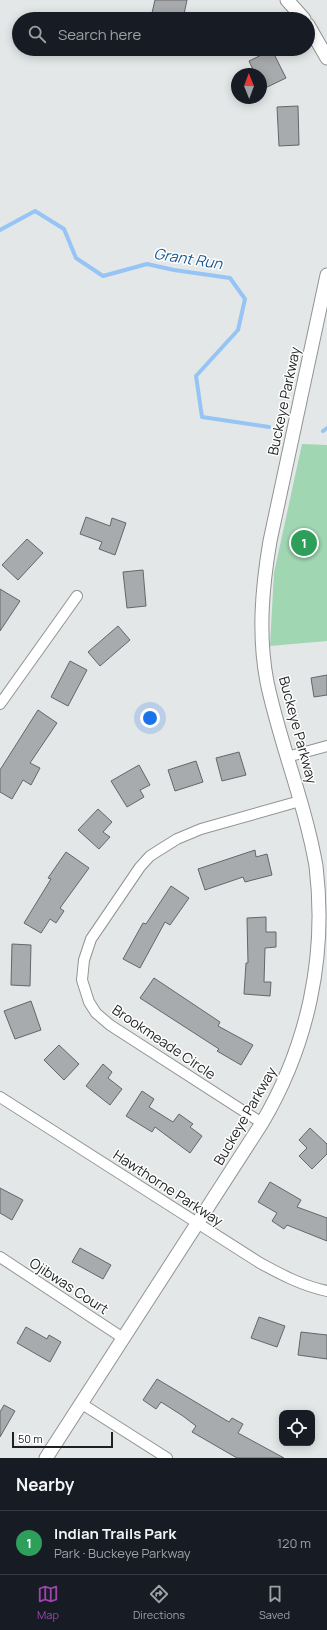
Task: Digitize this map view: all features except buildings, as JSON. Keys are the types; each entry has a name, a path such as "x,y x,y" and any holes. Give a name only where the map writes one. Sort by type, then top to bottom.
{"street":[{"path":"287,0 298,12"},
{"path":"315,37 327,58"},
{"name":"Buckeye Parkway","path":"46,1458 197,1223 219,1192 281,1091 295,1059 311,1008 317,982 321,944 317,867 309,831 287,757 267,681 263,644 263,596 270,541 327,275"},
{"path":"0,704 77,596"},
{"path":"287,757 327,746"},
{"name":"Brookmeade Circle","path":"262,1123 110,1025 96,1013 89,1002 82,980 82,971 91,939 150,856 177,839 201,829 300,801"},
{"name":"Hawthorne Parkway","path":"0,1096 197,1223 285,1277 314,1288 327,1291"},
{"name":"Ojibwas Court","path":"0,1257 123,1338"},
{"path":"82,1404 167,1458"}],"green space":[{"path":"302,444 327,445 327,641 270,646 274,573"}],"waterway":[{"name":"Grant Run","path":"0,230 35,211 64,229 76,258 103,276 147,264 174,270 230,278 245,299 238,330 196,376 202,417 269,427"},
{"name":"Grant Run","path":"323,431 327,428"}],"place":[{"name":"Indian Trails Park","path":"304,543"}]}
